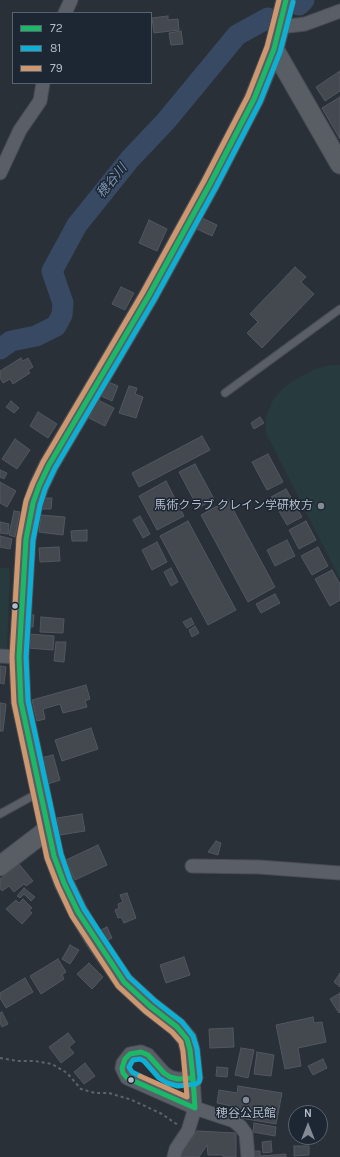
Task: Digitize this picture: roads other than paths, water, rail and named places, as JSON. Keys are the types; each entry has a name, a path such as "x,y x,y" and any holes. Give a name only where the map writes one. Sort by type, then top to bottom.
{"street":[{"path":"65,12 71,0"},
{"path":"174,1157 176,1149 188,1130 195,1108 190,1050 187,1039 177,1027 150,1006 124,982 78,912 58,869 47,830 21,702 20,657 26,539 33,503 39,486 49,466 148,298 254,99 274,49 286,0"},
{"path":"280,27 305,24 340,10"},
{"path":"274,49 340,164"},
{"path":"0,173 20,130 40,101 43,84"},
{"path":"0,656 20,657"},
{"path":"0,866 47,830"},
{"path":"192,866 259,867 340,873"},
{"path":"193,1078 178,1079 170,1077 164,1073 148,1055 141,1052 130,1054 122,1063 122,1068 127,1078 195,1108 234,1121 246,1134 248,1157"}],"lane":[{"path":"226,393 340,309"},
{"path":"0,814 40,793"}],"waterway":[{"name":"穂谷川","path":"299,5 304,0"},
{"name":"穂谷川","path":"0,349 11,341 36,336 56,326 62,315 63,303 52,271 77,225 130,159 166,121 237,35 268,18"}],"place":[{"name":"馬術クラブ クレイン学研枚方","path":"321,506"},
{"name":"穂谷公民館","path":"246,1100"}]}
